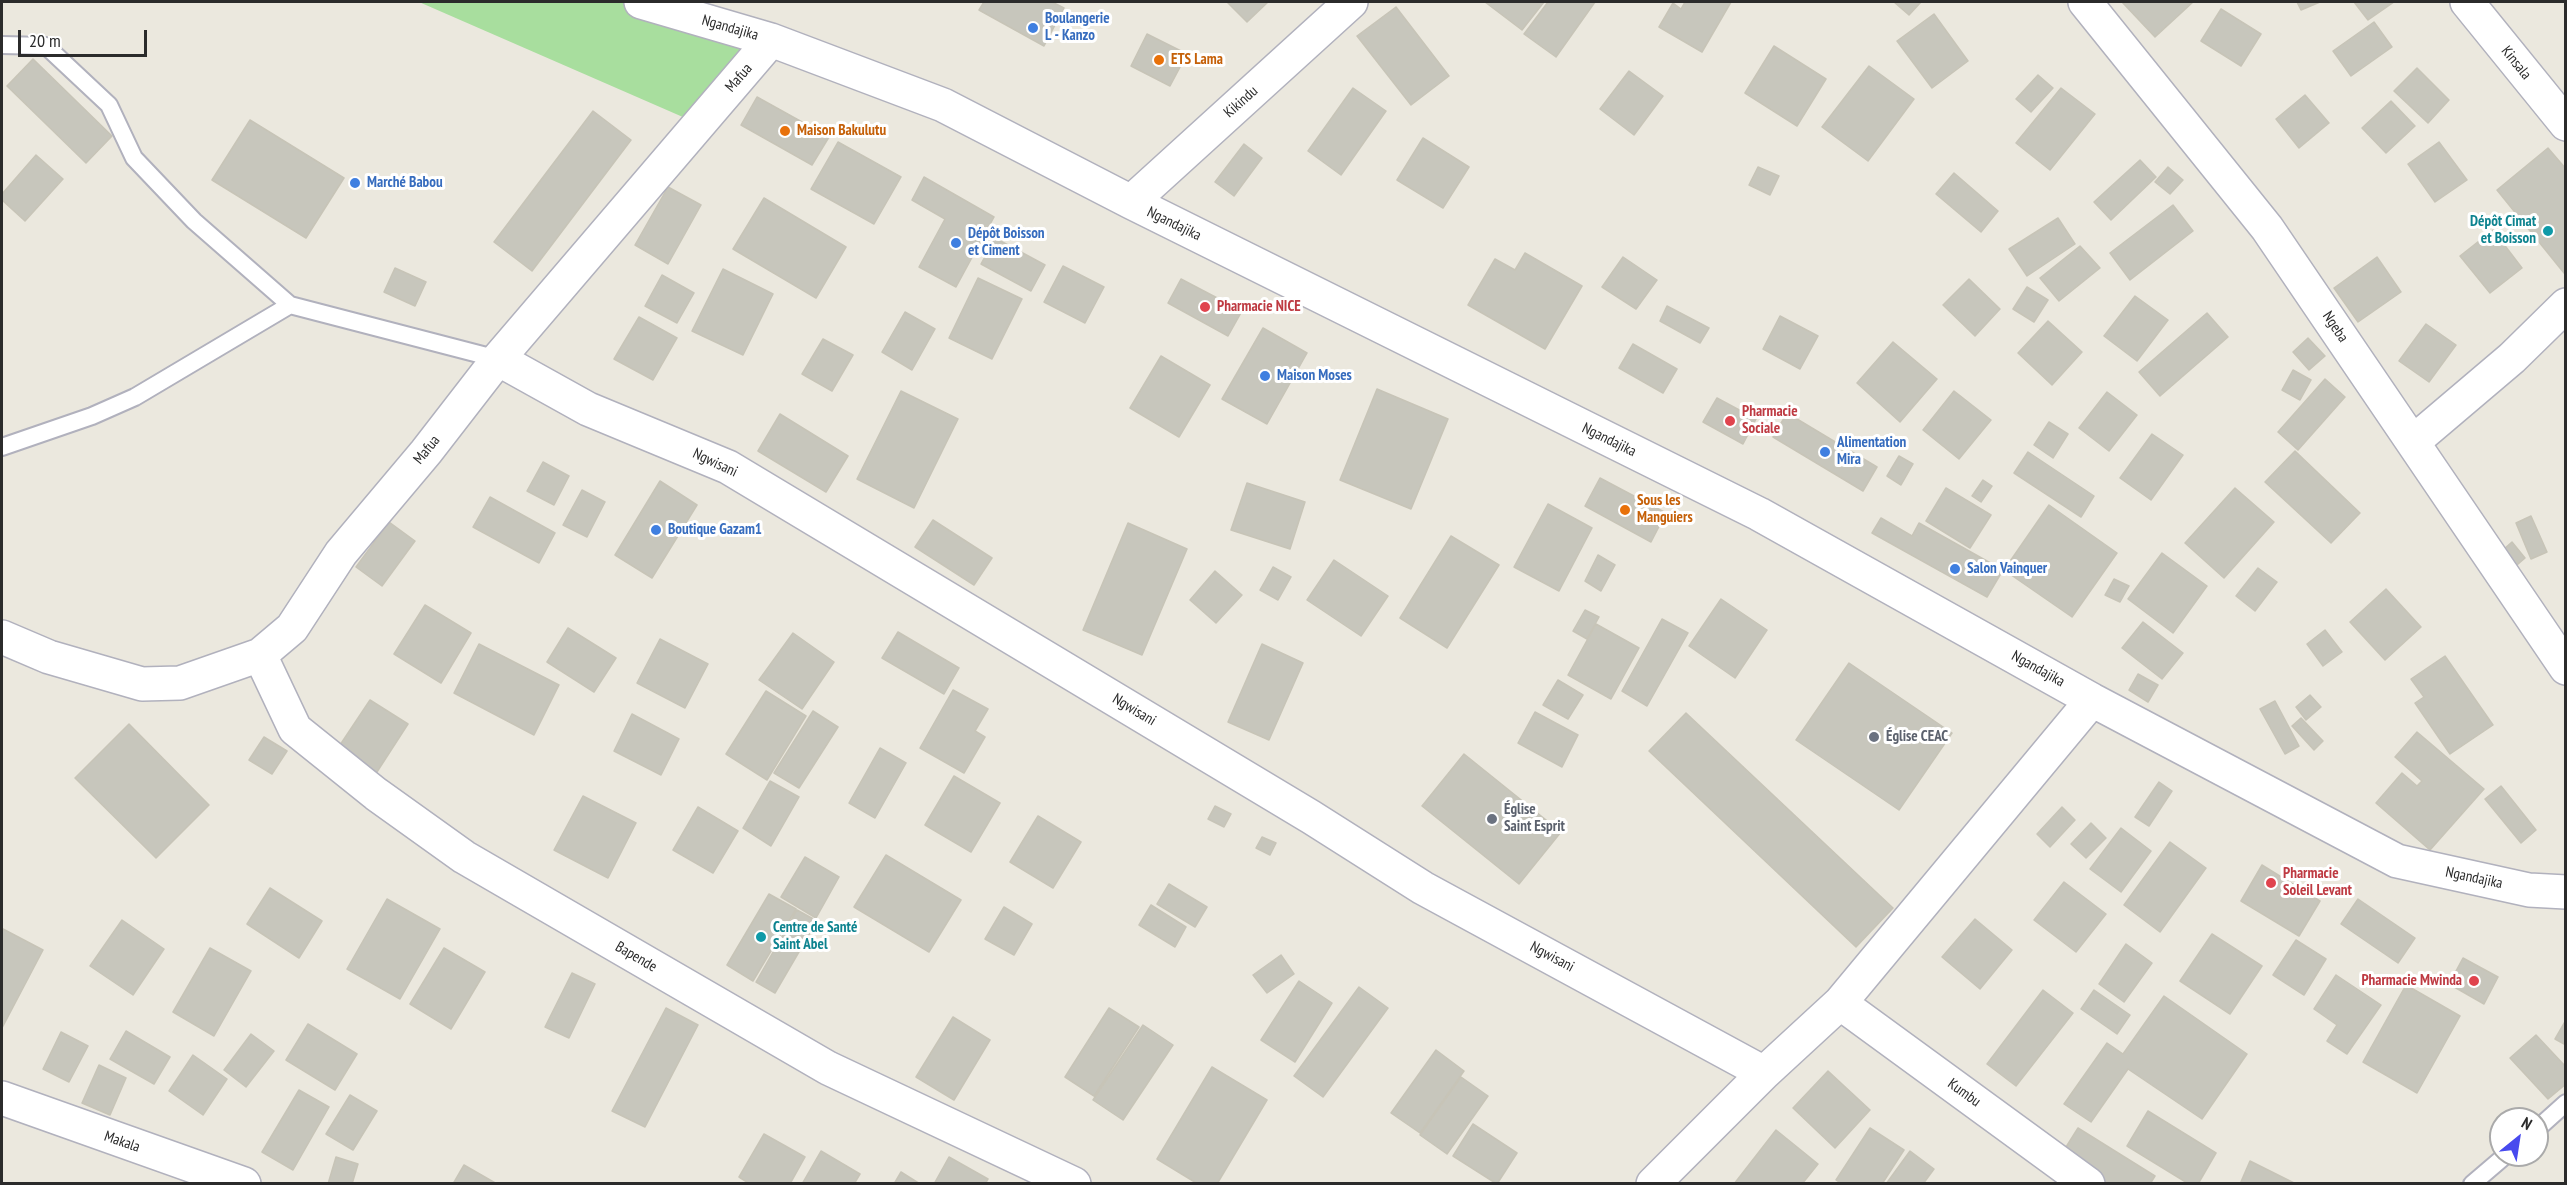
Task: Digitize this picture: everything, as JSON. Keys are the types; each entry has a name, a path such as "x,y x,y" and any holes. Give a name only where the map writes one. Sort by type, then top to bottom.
{"street":[{"name":"Ngandajika","path":"641,2 771,40 943,105 1131,202 1759,514 2092,700 2397,861 2529,890 2565,892"},
{"name":"Kikindu","path":"1131,202 1351,2"},
{"name":"Ngeba","path":"2085,2 2267,228 2565,668"},
{"name":"Kinsala","path":"2467,2 2565,124"},
{"name":"Mafua","path":"2,637 49,657 142,684 180,682 260,655 292,628 341,553 426,452 498,359 771,40"},
{"path":"2413,442 2512,358 2565,305"},
{"name":"Ngwisani","path":"498,359 588,409 728,467 1234,770 1423,888 1615,990 1712,1047 1764,1073"},
{"name":"Bapende","path":"260,655 295,729 376,794 464,857 828,1068 1074,1184"},
{"path":"1653,1184 1764,1073 1840,1003 2092,700"},
{"name":"Kumbu","path":"1840,1003 2088,1184"},
{"name":"Makala","path":"2,1098 243,1184"}],"lane":[{"path":"2,45 46,45 109,105 134,158 194,221 290,305 498,359"},
{"path":"2,447 92,416 135,397 290,305"},
{"path":"2549,1118 2565,1103"},
{"path":"2472,1184 2492,1167"}],"green space":[{"path":"419,2 641,2 771,40 692,121"}],"building":[{"name":"Boulangerie L - Kanzo","path":"984,2 1052,2 1064,8 1044,46 979,10"},
{"path":"1227,2 1268,2 1247,22"},
{"path":"1485,2 1544,2 1522,30"},
{"path":"1548,2 1595,2 1556,57 1524,34"},
{"path":"1685,2 1731,2 1702,52 1659,27 1673,3 1681,9"},
{"path":"1894,2 1921,2 1909,15"},
{"path":"2122,2 2193,2 2155,37"},
{"path":"2297,2 2320,2 2301,10"},
{"path":"2354,2 2394,2 2368,20"},
{"path":"1396,7 1449,76 1411,105 1357,36"},
{"path":"2221,9 2261,34 2241,66 2201,41"},
{"path":"1934,14 1968,61 1932,88 1897,41"},
{"path":"2374,22 2392,47 2351,76 2333,51"},
{"name":"ETS Lama","path":"1147,34 1187,54 1170,86 1131,66"},
{"path":"1774,46 1826,79 1797,126 1745,93"},
{"path":"33,59 112,136 86,163 7,86"},
{"path":"1869,66 1914,99 1868,161 1822,127"},
{"path":"2417,68 2449,100 2428,123 2394,91"},
{"path":"1629,71 1663,96 1634,135 1600,109"},
{"path":"2038,75 2053,88 2031,112 2016,99"},
{"path":"1353,88 1386,111 1341,175 1308,151"},
{"path":"2061,88 2095,114 2050,170 2016,143"},
{"path":"2305,95 2329,123 2299,148 2276,119"},
{"name":"Maison Bakulutu","path":"757,97 829,137 812,165 741,125"},
{"path":"2391,101 2415,126 2386,153 2362,128"},
{"path":"593,111 631,140 532,271 494,242"},
{"path":"250,120 344,178 306,238 212,180"},
{"path":"1423,138 1469,167 1443,208 1397,180"},
{"path":"838,142 901,177 874,224 811,189"},
{"path":"2439,142 2467,180 2435,202 2408,164"},
{"path":"1244,144 1262,158 1234,196 1215,182"},
{"name":"Dépôt Cimat et Boisson","path":"2548,148 2566,169 2564,273 2497,190"},
{"path":"36,155 63,179 25,221 2,200 2,194"},
{"path":"2140,160 2156,177 2111,220 2094,202"},
{"path":"1758,167 1779,176 1770,195 1749,185"},
{"path":"2168,167 2183,180 2170,194 2155,182"},
{"path":"1954,173 1998,211 1981,232 1936,194"},
{"name":"Dépôt Boisson et Ciment","path":"924,177 994,217 956,287 919,267 945,219 912,200"},
{"path":"668,187 701,205 668,264 635,245"},
{"path":"764,198 846,247 816,298 733,249"},
{"path":"2173,205 2193,231 2130,280 2110,253"},
{"path":"2058,218 2075,244 2027,276 2009,249"},
{"path":"2493,230 2522,268 2490,293 2460,256"},
{"path":"995,238 1045,265 1031,291 981,264"},
{"path":"2080,246 2100,268 2059,301 2040,278"},
{"path":"1525,253 1582,286 1545,349 1468,305 1495,259 1515,270"},
{"path":"1623,257 1657,280 1636,309 1602,287"},
{"path":"2377,257 2401,292 2358,322 2334,288"},
{"path":"1063,266 1104,287 1085,323 1044,302"},
{"path":"395,268 426,282 415,306 384,292"},
{"path":"723,269 773,294 743,355 692,331"},
{"path":"662,275 694,293 677,323 645,306"},
{"path":"978,278 1022,299 992,359 949,338"},
{"name":"Pharmacie NICE","path":"1181,279 1242,311 1228,336 1168,303"},
{"path":"1969,279 2000,309 1975,336 1943,305"},
{"path":"2027,287 2048,300 2034,322 2013,309"},
{"path":"2135,296 2168,320 2137,361 2104,336"},
{"path":"1667,306 1709,328 1700,343 1660,321"},
{"path":"905,312 935,329 912,370 882,352"},
{"path":"2207,313 2228,337 2160,396 2139,372"},
{"path":"1780,316 1818,336 1800,369 1763,349"},
{"path":"639,317 677,338 653,380 614,359"},
{"path":"2048,321 2082,352 2052,385 2018,353"},
{"path":"2426,324 2456,345 2429,382 2399,361"},
{"name":"Maison Moses","path":"1263,328 1307,353 1267,424 1222,399"},
{"path":"2308,338 2325,356 2309,370 2293,352"},
{"path":"823,339 853,355 832,391 802,374"},
{"path":"1893,342 1937,379 1900,422 1857,383"},
{"path":"1633,344 1677,369 1663,393 1619,368"},
{"path":"1161,356 1210,385 1179,437 1130,408"},
{"path":"2293,370 2311,380 2300,400 2282,390"},
{"path":"2325,379 2345,397 2298,450 2278,432"},
{"path":"1377,389 1448,419 1411,509 1340,480"},
{"path":"901,391 958,419 914,508 857,479"},
{"path":"1954,391 1991,420 1959,459 1923,430"},
{"path":"2107,392 2137,415 2109,451 2079,428"},
{"name":"Pharmacie Sociale","path":"1717,398 1756,419 1743,444 1703,422"},
{"name":"Alimentation Mira","path":"1787,413 1877,467 1863,491 1773,437"},
{"path":"780,414 848,456 826,492 758,451"},
{"path":"2049,422 2068,434 2053,458 2034,445"},
{"path":"2152,434 2183,455 2151,500 2120,478"},
{"path":"2295,451 2360,513 2331,543 2265,482"},
{"path":"2028,452 2094,496 2081,517 2014,473"},
{"path":"1899,456 1913,464 1901,485 1887,476"},
{"path":"543,462 569,476 554,505 527,491"},
{"name":"Sous les Manguiers","path":"1600,478 1666,513 1651,542 1585,506"},
{"path":"1983,480 1992,486 1981,502 1972,496"},
{"name":"Boutique Gazam1","path":"660,481 697,505 652,578 615,555"},
{"path":"1247,483 1305,502 1290,549 1231,530"},
{"path":"1946,488 1991,515 1970,548 1926,521"},
{"path":"2235,488 2274,522 2224,578 2185,543"},
{"path":"582,490 605,502 587,537 563,525"},
{"path":"490,497 555,533 539,563 473,527"},
{"path":"1548,504 1592,528 1559,591 1514,567"},
{"path":"2049,505 2117,553 2072,617 2004,570"},
{"path":"2531,516 2547,552 2531,559 2516,523"},
{"path":"1881,518 1912,536 1919,523 2003,570 1987,597 1872,533"},
{"path":"933,520 992,558 974,585 915,547"},
{"path":"389,522 415,541 382,586 356,567"},
{"path":"1128,523 1187,549 1142,655 1083,630"},
{"path":"1451,536 1499,565 1447,648 1400,618"},
{"path":"2512,542 2525,558 2510,571 2496,556"},
{"path":"2162,553 2207,586 2173,633 2128,599"},
{"path":"1598,555 1615,565 1601,591 1585,581"},
{"path":"1334,560 1388,596 1361,636 1307,600"},
{"path":"1273,567 1291,577 1278,600 1260,590"},
{"path":"2258,568 2277,582 2255,611 2236,596"},
{"path":"1215,571 1242,595 1216,623 1190,600"},
{"path":"2114,579 2129,586 2120,602 2105,595"},
{"path":"2386,589 2421,627 2385,660 2350,622"},
{"path":"1721,599 1767,630 1735,678 1689,646"},
{"path":"425,605 471,633 441,683 394,654"},
{"path":"1585,610 1599,617 1587,639 1573,631"},
{"path":"1662,619 1688,633 1647,706 1622,691"},
{"path":"2143,622 2183,653 2162,679 2122,648"},
{"path":"1596,624 1639,648 1611,699 1568,675"},
{"path":"568,628 616,658 594,692 547,662"},
{"path":"2325,630 2342,652 2323,666 2307,644"},
{"path":"898,632 959,668 944,694 882,658"},
{"path":"793,633 834,662 802,709 759,680"},
{"path":"660,639 708,664 685,708 637,683"},
{"path":"479,644 559,685 534,735 454,693"},
{"path":"1262,644 1303,663 1269,740 1228,722"},
{"path":"2445,656 2493,725 2450,754 2415,703 2424,697 2411,679"},
{"name":"Église CEAC","path":"1849,663 1952,733 1899,810 1796,740"},
{"path":"2138,674 2158,685 2148,702 2129,690"},
{"path":"1558,680 1583,695 1568,719 1543,705"},
{"path":"953,690 988,709 975,731 985,737 964,773 920,748"},
{"path":"766,691 806,716 767,780 726,754"},
{"path":"2310,695 2321,707 2306,720 2296,707"},
{"path":"370,700 408,724 375,775 336,751"},
{"path":"2275,701 2299,746 2285,754 2260,709"},
{"path":"813,711 838,727 799,788 774,773"},
{"path":"1535,712 1578,735 1562,767 1518,743"},
{"path":"1686,713 1893,908 1856,947 1649,751"},
{"path":"632,714 679,739 661,775 614,751"},
{"path":"2301,718 2323,741 2314,750 2292,726"},
{"path":"129,724 209,805 156,858 75,778"},
{"path":"2417,732 2484,789 2430,850 2376,803 2402,773 2417,786 2422,781 2395,757"},
{"path":"264,737 287,751 272,774 249,760"},
{"path":"880,748 906,763 875,818 849,803"},
{"name":"Église Saint Esprit","path":"1464,754 1561,832 1519,884 1422,806"},
{"path":"954,776 1000,803 971,852 925,825"},
{"path":"770,781 799,797 771,846 743,828"},
{"path":"2159,782 2172,791 2149,826 2135,817"},
{"path":"2501,786 2536,830 2521,843 2485,799"},
{"path":"583,796 636,823 608,878 554,850"},
{"path":"1215,806 1231,814 1224,827 1208,819"},
{"path":"698,807 738,831 713,873 673,850"},
{"path":"2062,807 2075,820 2050,847 2037,834"},
{"path":"1038,816 1081,842 1053,888 1010,862"},
{"path":"2091,823 2106,838 2086,858 2071,844"},
{"path":"2121,828 2151,851 2121,892 2090,869"},
{"path":"1262,837 1276,843 1270,855 1256,848"},
{"path":"2170,842 2206,868 2160,932 2124,905"},
{"path":"886,855 961,900 929,952 854,907"},
{"path":"805,857 839,877 816,918 781,897"},
{"name":"Pharmacie Soleil Levant","path":"2262,865 2320,901 2299,936 2241,901"},
{"path":"2064,882 2106,914 2076,952 2034,920"},
{"path":"1169,884 1207,907 1195,927 1157,904"},
{"path":"270,888 322,921 299,958 247,924"},
{"name":"Centre de Santé Saint Abel","path":"769,894 796,909 753,981 727,965"},
{"path":"387,899 440,929 400,999 347,969"},
{"path":"2358,899 2415,938 2398,963 2341,924"},
{"path":"1151,905 1186,927 1175,947 1139,925"},
{"path":"1004,907 1032,924 1014,955 985,939"},
{"path":"797,910 817,921 775,993 756,982"},
{"path":"1975,919 2012,950 1980,989 1942,957"},
{"path":"122,920 164,949 133,995 90,966"},
{"path":"3,929 43,950 2,1028 2,931"},
{"path":"2212,934 2262,966 2230,1014 2180,981"},
{"path":"2296,940 2326,959 2304,995 2273,975"},
{"path":"2126,944 2152,963 2124,1002 2099,984"},
{"path":"210,948 251,971 214,1036 173,1012"},
{"path":"444,948 485,972 451,1029 410,1004"},
{"path":"1281,955 1294,974 1267,993 1253,975"},
{"name":"Pharmacie Mwinda","path":"2463,958 2498,977 2484,1004 2449,984"},
{"path":"572,973 595,984 569,1038 545,1027"},
{"path":"2336,975 2381,1005 2347,1054 2327,1041 2337,1025 2314,1009"},
{"path":"1299,981 1332,1003 1295,1062 1261,1040"},
{"path":"2406,985 2460,1016 2417,1093 2363,1062"},
{"path":"1359,987 1388,1008 1323,1097 1294,1076"},
{"path":"2043,990 2073,1013 2016,1086 1987,1064"},
{"path":"2094,990 2130,1015 2117,1034 2081,1009"},
{"path":"2164,996 2247,1054 2202,1119 2128,1069 2091,1122 2064,1104 2107,1043 2123,1054"},
{"path":"666,1008 698,1025 645,1127 612,1111"},
{"path":"1109,1008 1139,1027 1094,1096 1065,1077"},
{"path":"953,1017 990,1040 954,1100 916,1077"},
{"path":"2566,1020 2566,1045 2555,1039"},
{"path":"308,1024 357,1054 335,1090 286,1060"},
{"path":"1143,1025 1173,1045 1123,1120 1093,1100"},
{"path":"126,1031 170,1057 154,1084 110,1059"},
{"path":"61,1032 88,1046 69,1082 43,1069"},
{"path":"251,1034 274,1051 246,1087 224,1070"},
{"path":"2536,1035 2566,1067 2566,1084 2548,1099 2510,1058"},
{"path":"1436,1050 1464,1071 1420,1133 1391,1113"},
{"path":"193,1055 227,1079 203,1115 169,1091"},
{"path":"99,1065 126,1078 110,1115 82,1103"},
{"path":"1212,1067 1267,1100 1217,1184 1198,1184 1157,1159"},
{"path":"1828,1071 1870,1110 1835,1148 1793,1108"},
{"path":"1461,1077 1488,1096 1447,1154 1420,1135"},
{"path":"299,1090 329,1107 293,1170 262,1152"},
{"path":"350,1095 377,1111 353,1150 326,1134"},
{"path":"2148,1111 2216,1153 2198,1184 2189,1184 2127,1146"},
{"path":"1473,1124 1517,1153 1497,1184 1453,1156"},
{"path":"1870,1128 1904,1150 1882,1184 1842,1184 1836,1180"},
{"path":"2078,1128 2155,1176 2150,1184 2106,1184 2061,1155"},
{"path":"1776,1130 1818,1164 1802,1184 1734,1184"},
{"path":"764,1134 805,1157 790,1184 750,1184 739,1177"},
{"path":"821,1151 860,1174 854,1184 802,1184"},
{"path":"1910,1151 1934,1169 1923,1184 1886,1184"},
{"path":"336,1157 358,1164 352,1184 328,1184"},
{"path":"949,1157 988,1179 985,1184 934,1184"},
{"path":"2250,1161 2296,1184 2240,1184"},
{"path":"464,1165 497,1184 453,1184"},
{"path":"901,1172 920,1184 894,1184"}],"place":[{"name":"Boulangerie L - Kanzo","path":"1033,28"},
{"name":"ETS Lama","path":"1159,60"},
{"name":"Maison Bakulutu","path":"785,131"},
{"name":"Marché Babou","path":"355,183"},
{"name":"Dépôt Cimat et Boisson","path":"2548,231"},
{"name":"Dépôt Boisson et Ciment","path":"956,243"},
{"name":"Pharmacie NICE","path":"1205,307"},
{"name":"Maison Moses","path":"1265,376"},
{"name":"Pharmacie Sociale","path":"1730,421"},
{"name":"Alimentation Mira","path":"1825,452"},
{"name":"Sous les Manguiers","path":"1625,510"},
{"name":"Boutique Gazam1","path":"656,530"},
{"name":"Salon Vainquer","path":"1955,569"},
{"name":"Église CEAC","path":"1874,737"},
{"name":"Église Saint Esprit","path":"1492,819"},
{"name":"Pharmacie Soleil Levant","path":"2271,883"},
{"name":"Centre de Santé Saint Abel","path":"761,937"},
{"name":"Pharmacie Mwinda","path":"2474,981"}]}
